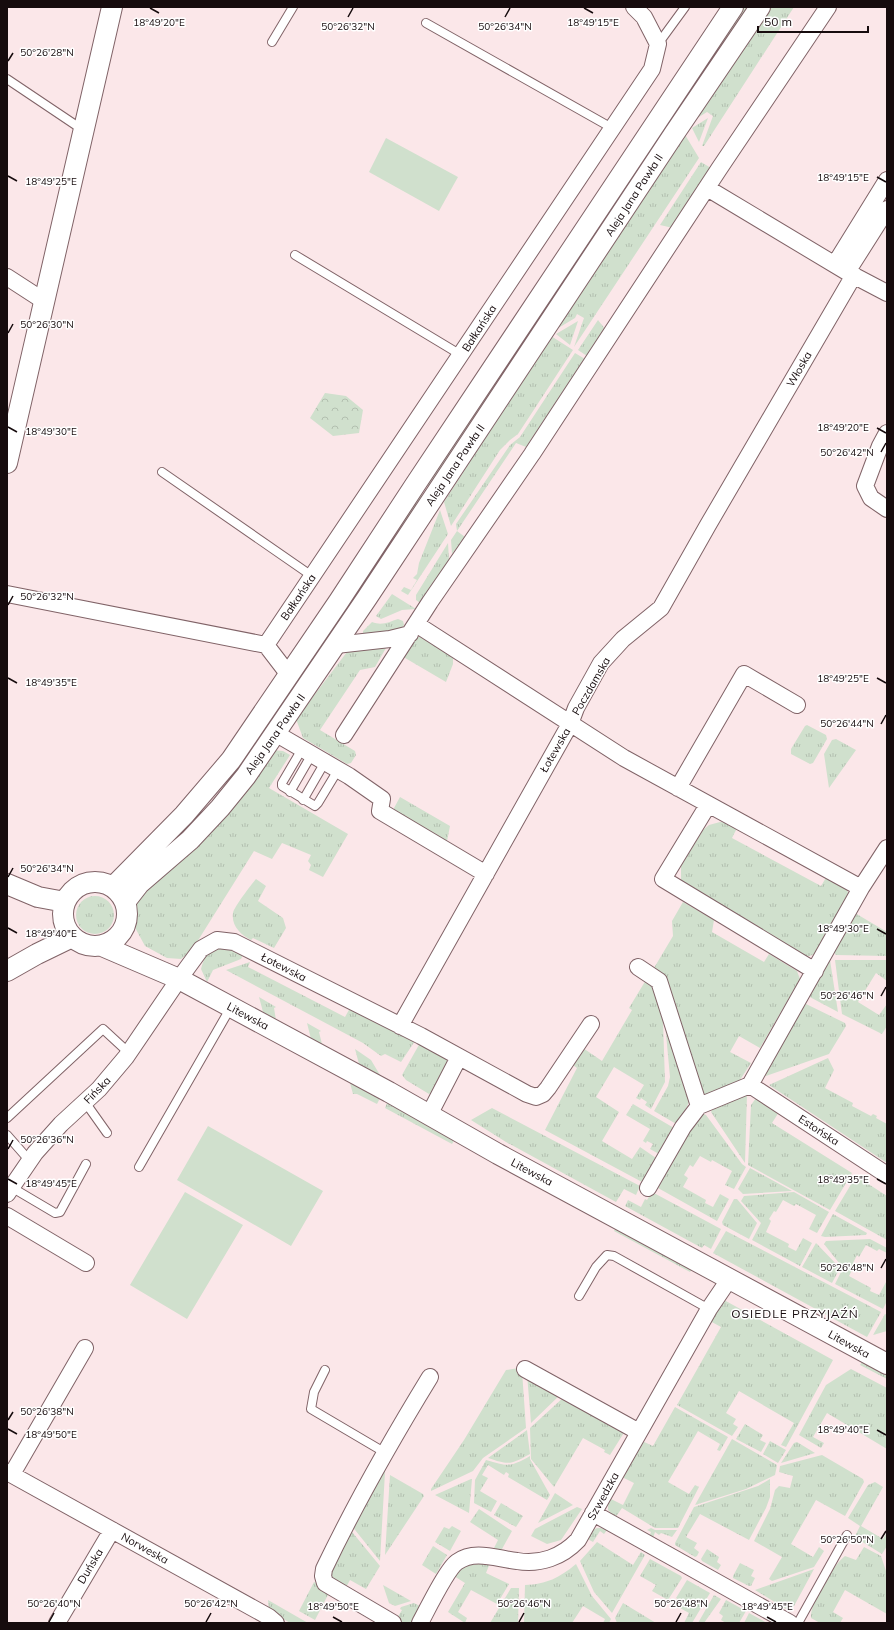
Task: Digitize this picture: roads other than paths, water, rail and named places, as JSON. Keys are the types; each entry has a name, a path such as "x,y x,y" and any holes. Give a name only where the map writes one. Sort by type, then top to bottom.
{"street":[{"path":"634,7 644,17 658,44"},
{"name":"Aleja Jana Pawła II","path":"119,894 231,760 733,7"},
{"name":"Aleja Jana Pawła II","path":"119,894 139,884 190,840 220,808 246,776 336,645 674,134 760,7"},
{"path":"344,735 413,629 532,454 828,7"},
{"path":"7,463 109,9"},
{"name":"Bałkańska","path":"266,645 652,69 658,44"},
{"name":"Włoska","path":"744,462 845,270 887,180"},
{"path":"707,188 845,270 887,293"},
{"name":"Włoska","path":"845,270 887,209"},
{"path":"7,277 44,301"},
{"path":"887,433 881,461 865,486 871,498 887,509"},
{"name":"Poczdamska","path":"413,629 570,724 576,708 602,663 623,639 661,608 744,462"},
{"path":"7,594 266,645 289,675"},
{"path":"336,645 390,638 413,629"},
{"path":"678,788 744,674 797,705"},
{"name":"Łotewska","path":"400,1026 570,724 624,758 861,888"},
{"path":"275,733 382,799 380,811 486,874"},
{"path":"708,805 663,879 815,971"},
{"path":"648,1188 683,1128 699,1106 750,1085 861,888 887,848"},
{"path":"99,882 119,894 127,909 126,922 121,933 112,942 102,946 92,947 81,944 72,937 65,927 63,914 65,902 75,890 89,883 99,882"},
{"path":"7,884 38,896 65,902"},
{"name":"Litewska","path":"126,922 131,937 138,948 179,979"},
{"path":"7,971 72,937"},
{"name":"Łotewska","path":"179,979 201,949 217,940 234,942 400,1026 527,1094 536,1097 543,1094 548,1088 591,1024"},
{"name":"Litewska","path":"102,946 179,979 383,1088 498,1154 887,1364"},
{"path":"638,967 659,981 699,1106"},
{"name":"Fińska","path":"9,1190 29,1160 61,1124 113,1074 179,979"},
{"path":"429,1115 459,1057"},
{"name":"Estońska","path":"750,1085 887,1175"},
{"path":"7,1216 86,1263"},
{"name":"Szwedzka","path":"420,1623 446,1576 456,1563 470,1557 478,1556 488,1556 518,1562 540,1562 568,1550 578,1540 709,1309 730,1278"},
{"name":"Norweska","path":"85,1348 9,1473 270,1617 276,1623"},
{"path":"525,1369 639,1432"},
{"path":"393,1623 324,1583 324,1569 344,1526 384,1452 430,1377"},
{"path":"593,1513 790,1623"},
{"name":"Duńska","path":"56,1623 112,1530"}],"lane":[{"path":"272,42 293,7"},
{"path":"658,44 685,7"},
{"path":"426,23 612,128"},
{"path":"7,79 83,130"},
{"path":"296,255 461,355"},
{"path":"162,472 312,576"},
{"path":"319,759 318,803 314,806 290,792 319,759"},
{"path":"303,800 319,759"},
{"path":"139,1167 231,1007"},
{"path":"7,1118 103,1029 129,1053"},
{"path":"85,1102 107,1133"},
{"path":"7,1135 29,1160"},
{"path":"9,1190 55,1213 60,1212 86,1164"},
{"path":"579,1296 596,1267 607,1255 618,1258 709,1309"},
{"path":"325,1370 314,1392 311,1409 384,1452"},
{"path":"798,1623 847,1535"}],"district":[{"name":"OSIEDLE PRZYJAŹŃ","path":"795,1313"}]}
